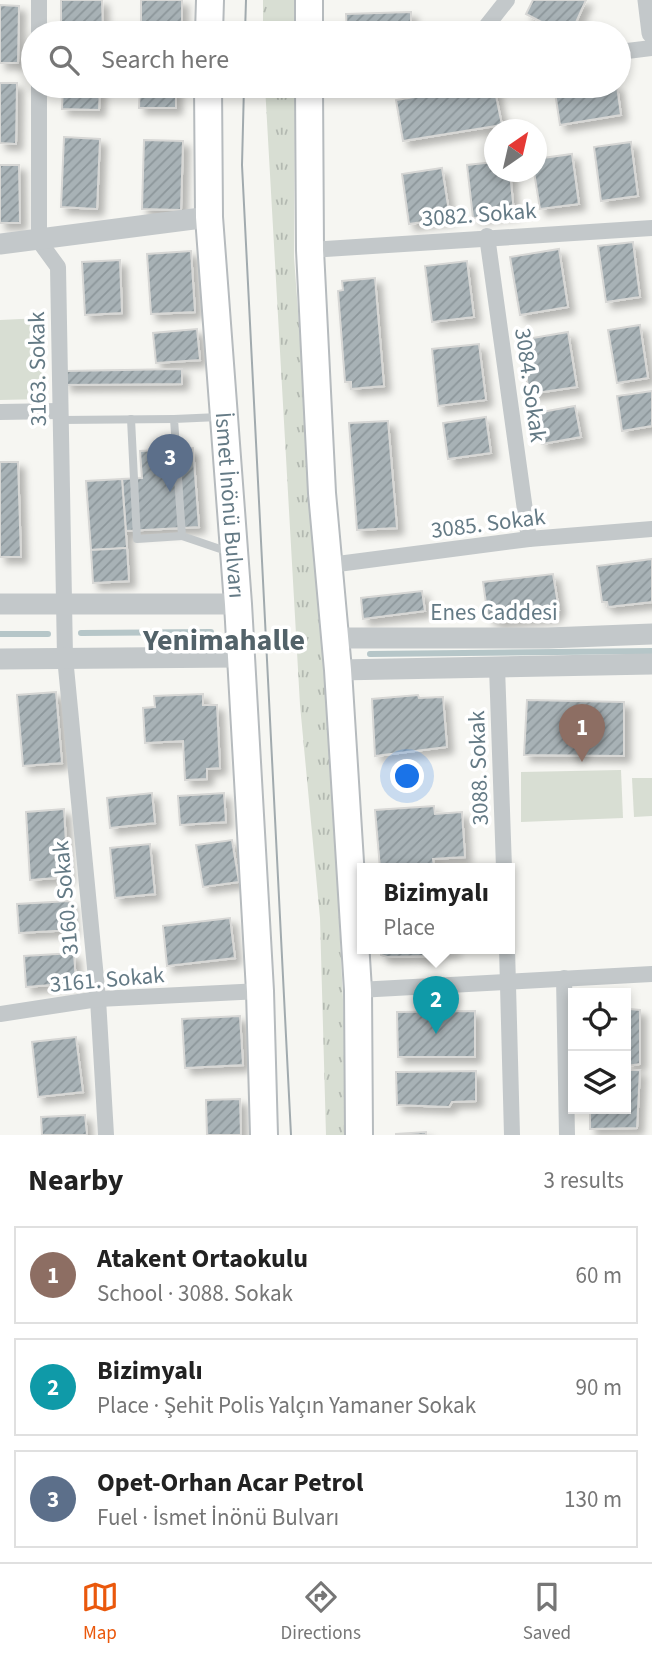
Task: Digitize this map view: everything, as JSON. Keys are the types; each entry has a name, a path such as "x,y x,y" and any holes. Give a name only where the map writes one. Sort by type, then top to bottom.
{"main road":[{"path":"209,21 210,0"},
{"path":"309,0 309,21"},
{"name":"İsmet İnönü Bulvarı","path":"208,98 209,217 238,604 260,990 264,1135"},
{"path":"309,98 310,250 322,493 338,670 358,990 359,1135"}],"street":[{"path":"39,0 39,21"},
{"path":"490,21 507,0"},
{"path":"648,0 652,33"},
{"path":"631,51 652,48"},
{"path":"39,98 39,242"},
{"path":"0,244 39,242 209,217"},
{"name":"3082. Sokak","path":"310,250 487,236 652,228"},
{"name":"3084. Sokak","path":"487,236 529,540"},
{"name":"3163. Sokak","path":"39,242 58,267 65,657"},
{"path":"0,412 60,416"},
{"name":"3085. Sokak","path":"330,565 529,540 652,529"},
{"path":"0,604 238,604"},
{"name":"Enes Caddesi","path":"335,638 537,638 652,634"},
{"name":"3160. Sokak","path":"65,657 98,999 106,1135"},
{"path":"0,659 239,657"},
{"path":"338,670 652,664"},
{"name":"3088. Sokak","path":"497,667 504,863"},
{"path":"508,954 512,1135"},
{"path":"358,990 652,974"},
{"path":"564,978 567,1135"},
{"name":"3161. Sokak","path":"0,1014 98,999 260,990"}],"lane":[{"path":"60,416 131,419 225,417"},
{"path":"131,419 137,539 182,536 235,554"},
{"path":"174,419 182,536"}],"green space":[{"path":"263,0 295,0 295,21 263,21"},
{"path":"266,98 295,98 294,257 332,771 344,1020 346,1135 326,1135 320,918 300,705"},
{"path":"42,318 44,399 0,400 0,320"},
{"path":"621,770 623,818 521,822 521,772"},
{"path":"632,778 652,778 652,816 634,817"}],"building":[{"path":"61,0 102,0 103,21 61,21"},
{"path":"141,0 182,0 182,21 141,21"},
{"path":"533,0 586,0 577,21 540,21 526,14"},
{"path":"0,5 19,6 18,63 0,63"},
{"path":"411,12 411,21 346,21 346,14"},
{"path":"0,83 17,83 16,144 0,143"},
{"path":"62,98 100,98 99,110 62,109"},
{"path":"139,98 176,98 176,108 139,108"},
{"path":"496,98 501,119 484,119 484,128 403,141 396,100"},
{"path":"556,98 619,98 621,115 560,125"},
{"path":"64,137 100,139 97,209 61,207"},
{"path":"144,140 183,141 181,210 142,209"},
{"path":"631,142 638,196 601,201 594,147"},
{"path":"572,154 579,204 540,209 536,182 547,182 547,157"},
{"path":"484,163 484,182 511,182 514,213 473,218 467,165"},
{"path":"0,165 19,165 20,223 0,223"},
{"path":"442,168 450,218 409,224 402,174"},
{"path":"633,242 640,297 606,302 598,246"},
{"path":"559,249 568,307 520,315 510,257"},
{"path":"191,251 195,312 151,314 147,254"},
{"path":"120,260 122,313 85,315 82,262"},
{"path":"467,261 474,317 432,322 425,266"},
{"path":"375,278 384,386 351,389 351,382 345,382 338,291 343,290 342,281"},
{"path":"640,325 648,378 617,383 608,330"},
{"path":"197,329 200,360 156,363 153,333"},
{"path":"568,332 577,387 529,394 521,340"},
{"path":"479,344 486,400 438,406 432,349"},
{"path":"182,369 182,384 65,385 65,371"},
{"path":"652,391 652,426 622,431 617,396"},
{"path":"575,406 581,437 542,444 536,413"},
{"path":"486,417 491,453 448,459 443,423"},
{"path":"388,421 397,528 357,530 349,423"},
{"path":"193,448 199,527 126,531 122,479 142,478 140,451"},
{"path":"0,462 18,462 21,557 0,557"},
{"path":"122,479 127,548 91,550 86,481"},
{"path":"127,548 129,581 93,583 91,550"},
{"path":"652,559 652,602 608,607 607,602 602,602 597,566"},
{"path":"553,574 559,610 554,611 555,616 495,622 494,618 488,618 483,582"},
{"path":"422,591 425,611 363,619 361,598"},
{"path":"56,692 62,763 23,766 17,695"},
{"path":"203,694 203,705 217,705 220,768 207,769 207,779 185,780 183,741 145,743 143,708 155,707 154,696"},
{"path":"418,695 419,698 443,697 447,747 375,756 372,699"},
{"path":"527,700 624,702 624,756 524,755"},
{"path":"152,793 155,823 110,828 107,798"},
{"path":"224,793 226,822 180,825 178,796"},
{"path":"434,806 435,814 462,812 465,857 433,859 434,863 380,863 375,810"},
{"path":"64,809 68,877 30,880 26,812"},
{"path":"232,840 239,882 203,887 196,845"},
{"path":"150,844 155,894 115,898 110,848"},
{"path":"70,901 72,930 19,933 17,904"},
{"path":"230,918 235,958 167,966 163,926"},
{"path":"74,953 76,983 26,987 24,956"},
{"path":"381,954 431,954 387,957"},
{"path":"631,1009 640,1010 640,1064 631,1065"},
{"path":"475,1011 475,1057 398,1057 397,1012"},
{"path":"240,1016 243,1065 185,1068 182,1019"},
{"path":"76,1037 83,1092 38,1097 32,1042"},
{"path":"631,1070 640,1070 637,1128 590,1129 590,1114 631,1114"},
{"path":"476,1071 476,1101 452,1102 449,1107 397,1105 396,1072"},
{"path":"240,1099 241,1135 207,1135 206,1100"},
{"path":"85,1115 87,1135 42,1135 41,1117"},
{"path":"426,1132 426,1135 396,1135 396,1134"}],"waterway":[{"path":"81,633 211,632"},
{"path":"0,634 48,634"},
{"path":"370,654 652,651"}],"tram line":[{"path":"245,21 246,0"},
{"path":"244,98 242,165 291,1135"}],"place":[{"name":"Opet-Orhan Acar Petrol","path":"170,492"},
{"name":"Atakent Ortaokulu","path":"582,762"},
{"name":"Bizimyalı","path":"436,1034"}],"district":[{"name":"Yenimahalle","path":"224,640"}]}
